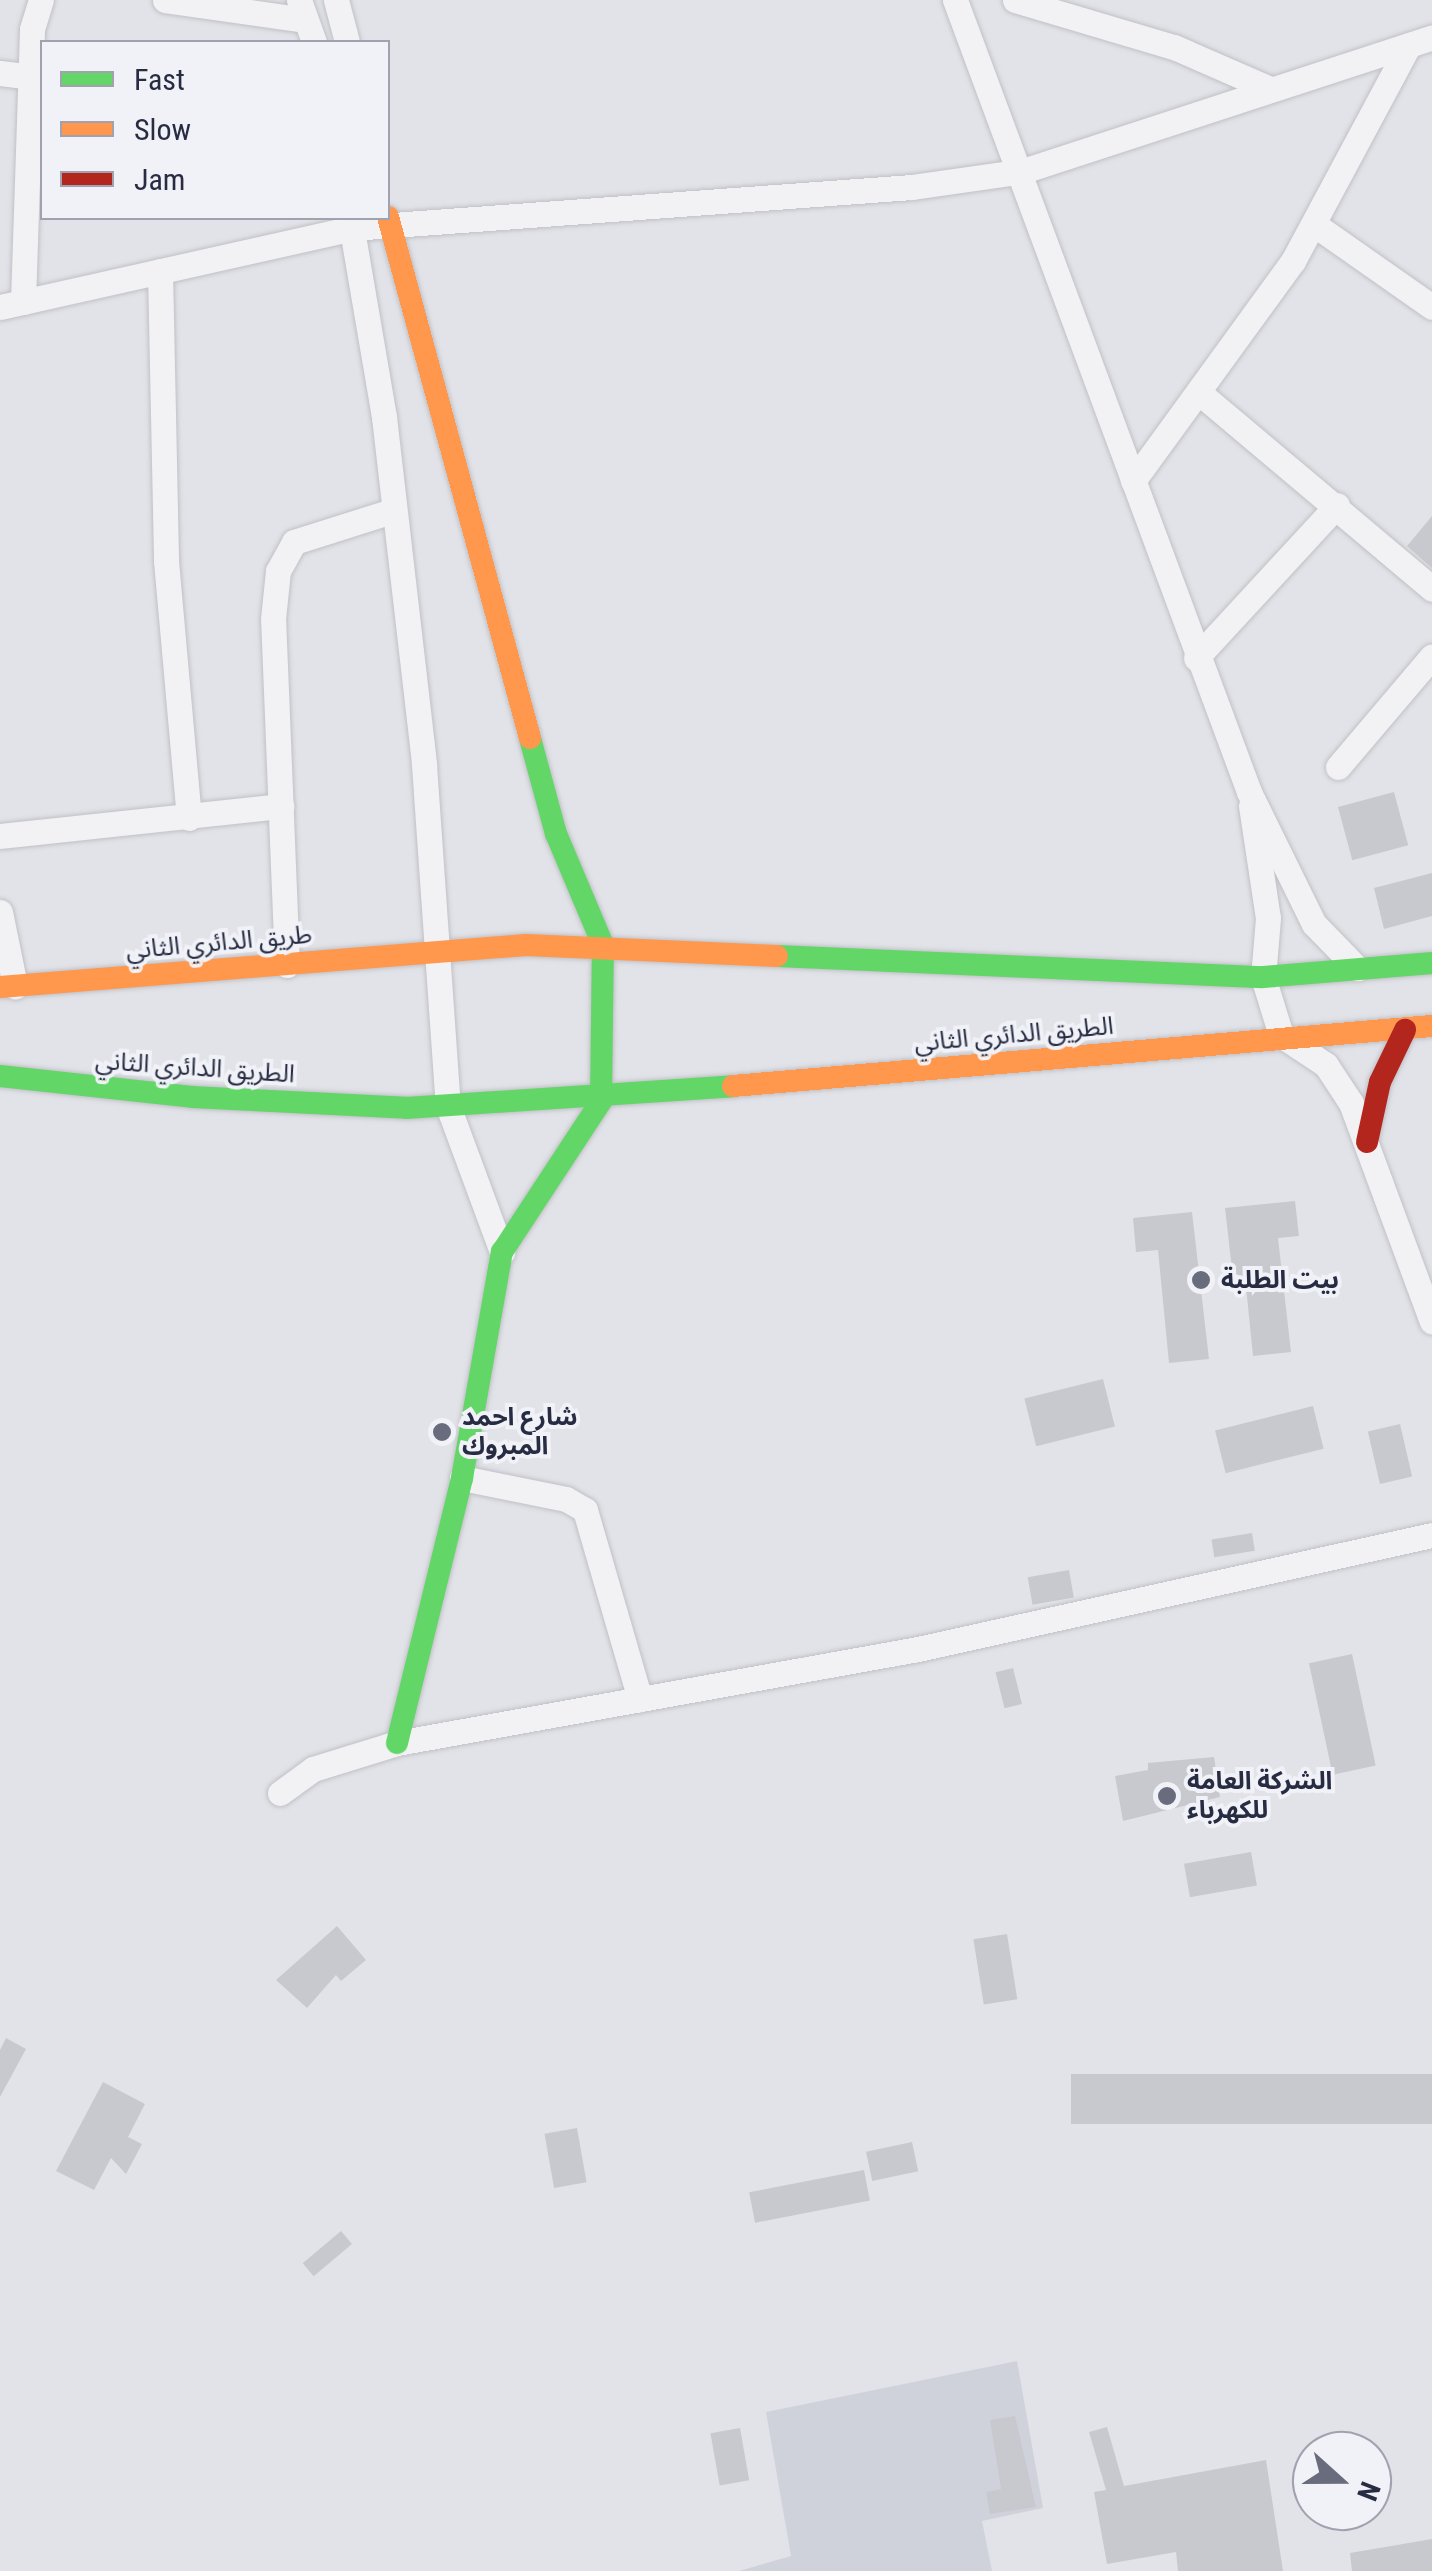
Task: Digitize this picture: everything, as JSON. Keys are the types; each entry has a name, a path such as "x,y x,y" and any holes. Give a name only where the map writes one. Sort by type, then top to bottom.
{"main road":[{"path":"388,222 530,746 561,849 603,945 601,1101 502,1252 462,1478 397,1743"},
{"path":"603,945 1263,977 1432,963"},
{"name":"طريق الدائري الثاني","path":"7,987 442,950 603,945"},
{"name":"الطريق الدائري الثاني","path":"0,1076 192,1097 448,1106 601,1101 1281,1034 1432,1026"},
{"path":"1367,1142 1380,1082 1405,1030"}],"street":[{"path":"41,0 32,29 12,304 351,223 911,187 1023,171 1421,41"},
{"path":"165,0 306,21"},
{"path":"336,0 346,40"},
{"path":"955,0 1023,171 1196,658 1248,792 1314,924 1357,968"},
{"path":"1015,0 1174,46 1270,89"},
{"path":"1133,481 1202,395 1315,225 1421,41"},
{"path":"0,73 31,77"},
{"path":"351,223 392,511 442,950 448,1106 502,1252"},
{"path":"1315,225 1429,299"},
{"path":"160,271 166,561 189,818"},
{"path":"1202,395 1432,589"},
{"path":"1196,658 1337,505"},
{"path":"288,965 273,619 278,571 294,542 392,511"},
{"path":"1338,767 1432,656"},
{"path":"1248,792 1268,918 1263,977 1281,1034 1326,1064 1367,1142 1432,1322"},
{"path":"0,836 281,806"},
{"path":"0,912 7,987"},
{"path":"462,1478 566,1498 585,1510 640,1699"},
{"path":"280,1793 313,1769 397,1743 918,1649 1432,1535"}],"shaded area":[{"path":"1017,2361 1043,2508 982,2521 992,2571 739,2571 791,2556 766,2412"}],"building":[{"path":"1432,516 1432,568 1407,546"},
{"path":"1394,792 1408,845 1352,860 1338,807"},
{"path":"1432,873 1432,916 1384,929 1374,888"},
{"path":"1295,1201 1299,1236 1278,1238 1291,1352 1253,1356 1245,1277 1233,1278 1225,1208"},
{"path":"1192,1212 1209,1359 1169,1363 1158,1250 1136,1252 1133,1218"},
{"path":"1103,1379 1115,1427 1036,1446 1024,1399"},
{"path":"1313,1406 1324,1449 1226,1473 1215,1430"},
{"path":"1400,1424 1412,1477 1380,1484 1368,1431"},
{"path":"1252,1533 1255,1551 1214,1557 1212,1539"},
{"path":"1069,1570 1074,1598 1033,1605 1028,1577"},
{"path":"1352,1654 1376,1766 1333,1775 1309,1663"},
{"path":"1013,1668 1022,1704 1004,1708 996,1672"},
{"path":"1214,1757 1220,1797 1123,1821 1115,1776 1148,1770 1148,1763"},
{"path":"1251,1852 1257,1885 1190,1897 1184,1864"},
{"path":"337,1926 366,1960 341,1981 336,1975 307,2008 276,1980"},
{"path":"1007,1934 1017,1999 984,2005 973,1939"},
{"path":"6,2038 26,2049 0,2097 0,2050"},
{"path":"1071,2074 1432,2074 1432,2124 1071,2124"},
{"path":"103,2082 145,2104 128,2137 142,2144 126,2174 111,2158 94,2190 56,2171"},
{"path":"577,2128 587,2182 554,2188 545,2134"},
{"path":"912,2142 918,2171 872,2181 866,2152"},
{"path":"864,2170 870,2200 755,2223 749,2192"},
{"path":"341,2231 352,2244 314,2276 303,2263"},
{"path":"1015,2416 1036,2507 990,2514 986,2492 1001,2489 990,2420"},
{"path":"1107,2427 1124,2486 1266,2460 1283,2571 1178,2571 1176,2552 1107,2564 1094,2492 1106,2490 1089,2432"},
{"path":"740,2428 749,2480 720,2485 710,2433"},
{"path":"1432,2539 1432,2571 1352,2571 1350,2553"}],"traffic: fast":[{"path":"397,1743 462,1478 502,1252 601,1101 603,945 556,834 530,738"},
{"path":"777,956 1263,977 1432,963"},
{"path":"0,1076 192,1097 406,1108 733,1086"}],"traffic: slow":[{"path":"389,220 530,738"},
{"path":"0,987 526,945 777,956"},
{"path":"733,1086 1432,1026"}],"traffic: jam":[{"path":"1367,1142 1380,1082 1405,1030"}],"place":[{"name":"بيت الطلبة","path":"1201,1280"},
{"name":"شارع احمد المبروك","path":"442,1432"},
{"name":"الشركة العامة للكهرباء","path":"1167,1796"}]}
